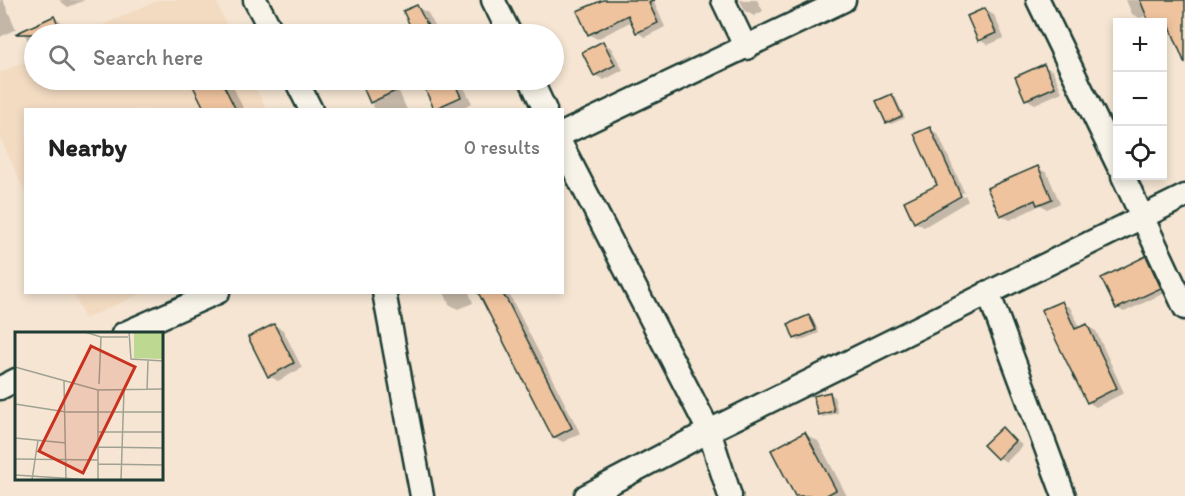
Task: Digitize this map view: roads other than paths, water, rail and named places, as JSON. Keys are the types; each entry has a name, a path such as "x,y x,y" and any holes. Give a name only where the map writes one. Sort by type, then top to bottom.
{"street":[{"path":"256,0 268,24"},
{"path":"493,0 505,24"},
{"path":"723,0 746,48"},
{"path":"564,133 844,0"},
{"path":"1038,0 1113,155"},
{"path":"301,90 310,108"},
{"path":"536,90 544,108"},
{"path":"564,150 709,430 730,496"},
{"path":"1125,180 1185,308"},
{"path":"586,496 709,430 1185,196"},
{"path":"988,292 1064,496"},
{"path":"128,332 213,294"},
{"path":"384,294 422,496"},
{"path":"0,387 15,380"}]}
